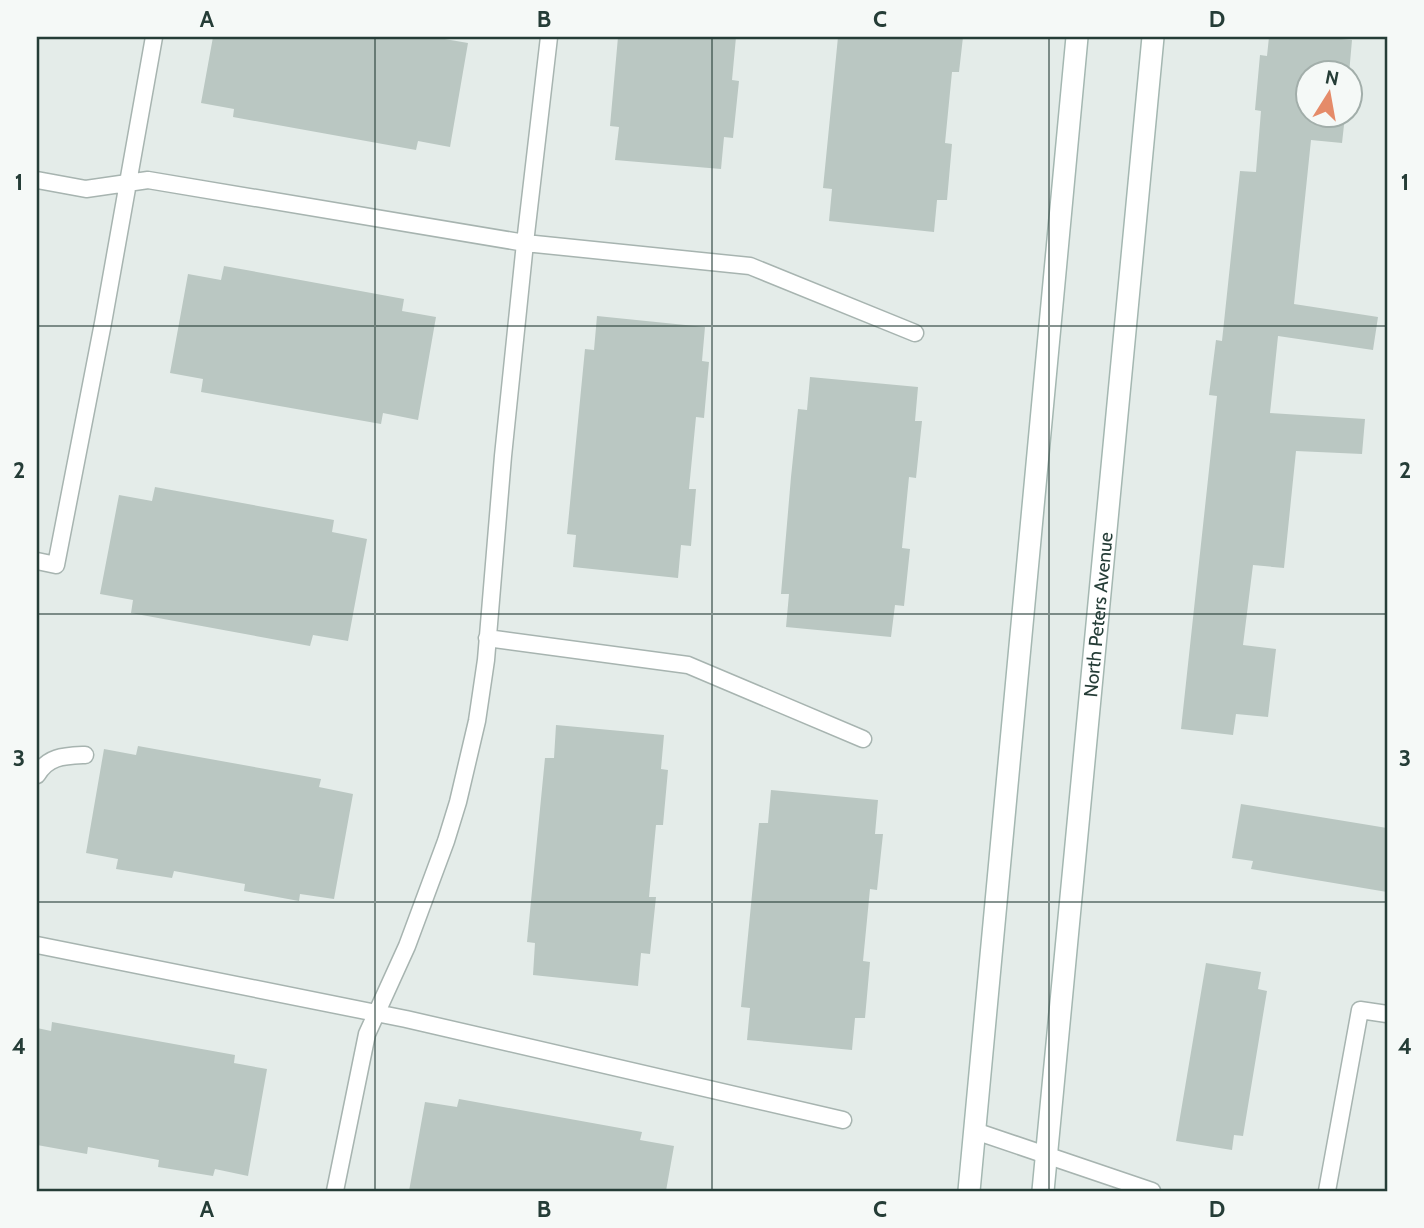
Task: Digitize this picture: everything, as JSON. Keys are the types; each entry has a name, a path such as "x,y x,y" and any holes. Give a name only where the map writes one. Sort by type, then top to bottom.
{"main road":[{"path":"969,1191 1077,37"},
{"name":"North Peters Avenue","path":"1043,1191 1153,37"}],"lane":[{"path":"37,561 56,565 154,37"},
{"path":"335,1191 367,1034 427,894 458,802 477,721 525,243 549,37"},
{"path":"37,180 86,189 148,180 525,243 750,266 915,333"},
{"path":"487,638 688,665 863,739"},
{"path":"37,775 43,765 60,756 85,755"},
{"path":"37,945 377,1013 843,1121"},
{"path":"1327,1191 1360,1010 1387,1014"},
{"path":"975,1131 1152,1191"}],"building":[{"path":"213,37 433,37 468,43 450,147 418,141 416,150 233,117 234,109 201,103"},
{"path":"618,37 736,37 732,80 739,81 733,138 724,137 721,169 615,160 619,127 610,126"},
{"path":"838,37 963,37 959,72 952,72 945,143 952,144 947,200 937,200 934,232 829,221 832,189 823,188"},
{"path":"1269,37 1352,40 1350,60 1294,60 1294,130 1343,130 1342,143 1311,140 1294,304 1378,317 1373,350 1278,336 1270,413 1365,419 1362,454 1296,451 1284,568 1253,565 1243,645 1276,649 1268,717 1236,714 1233,735 1181,729 1217,396 1209,395 1216,340 1222,341 1240,171 1256,172 1261,111 1255,110 1260,55 1267,56"},
{"path":"224,266 404,299 402,311 436,317 418,420 383,413 381,424 201,392 203,379 170,373 188,274 221,280"},
{"path":"597,316 705,327 702,361 709,362 704,418 696,417 689,489 696,489 691,546 681,545 678,578 573,567 576,535 567,534 585,349 594,350"},
{"path":"810,377 918,387 915,421 922,421 916,478 909,477 902,548 910,549 904,606 895,605 891,637 786,627 789,594 781,594 791,477 798,409 807,410"},
{"path":"155,487 334,520 332,532 367,539 348,641 313,635 310,646 131,613 133,600 100,594 119,495 152,501"},
{"path":"556,725 664,735 661,769 668,770 663,825 656,825 649,897 656,897 650,954 641,953 638,986 533,975 535,943 527,942 545,758 554,758"},
{"path":"138,746 321,779 319,787 353,794 334,899 300,894 299,901 244,891 245,884 174,871 172,878 116,869 118,859 86,853 104,749 136,755"},
{"path":"771,790 878,800 875,834 883,834 877,890 870,889 863,961 870,962 865,1018 855,1018 852,1050 747,1040 750,1008 741,1007 759,823 768,823"},
{"path":"1241,804 1387,828 1387,892 1251,869 1253,861 1232,858"},
{"path":"1206,963 1261,972 1258,989 1267,991 1243,1136 1234,1135 1232,1150 1176,1141"},
{"path":"52,1022 235,1055 234,1063 267,1069 248,1176 215,1169 213,1176 158,1167 159,1160 88,1147 87,1154 37,1145 37,1028 51,1031"},
{"path":"459,1099 642,1132 640,1140 674,1146 666,1191 409,1191 425,1102 457,1107"}]}
